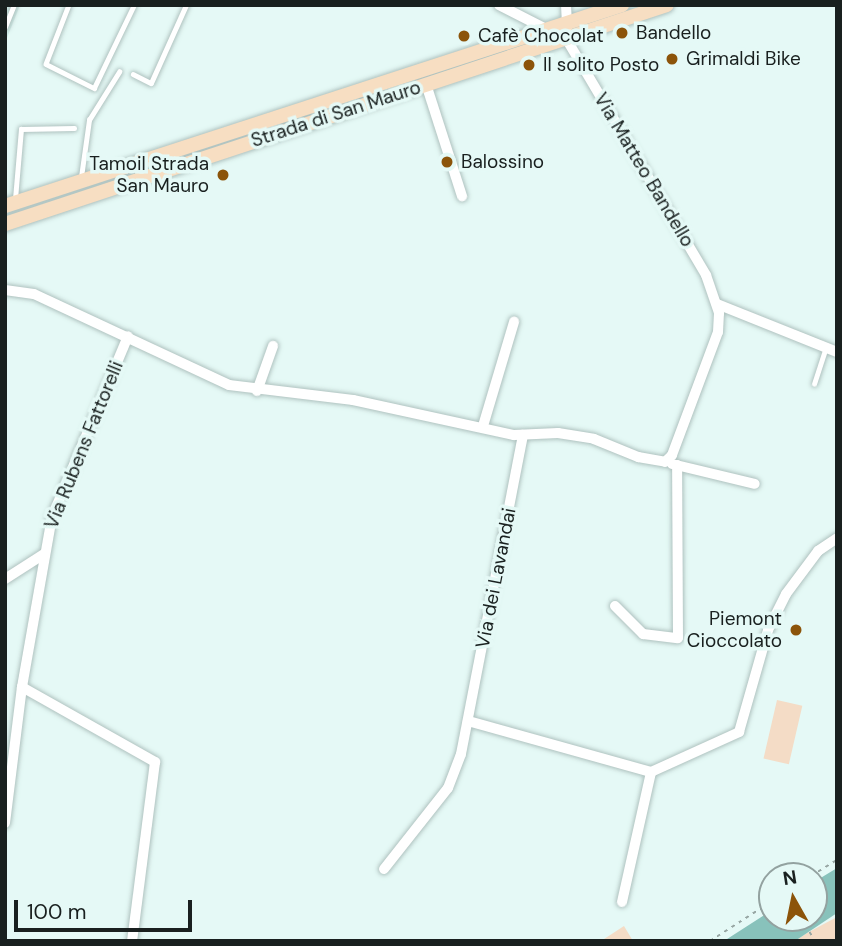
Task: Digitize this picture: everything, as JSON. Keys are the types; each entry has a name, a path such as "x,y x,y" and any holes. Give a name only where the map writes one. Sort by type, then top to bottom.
{"main road":[{"name":"Strada di San Mauro","path":"5,224 426,84 567,31 622,5"},
{"name":"Strada di San Mauro","path":"10,204 548,30 567,31 667,5"}],"street":[{"path":"499,5 548,30"},
{"path":"566,5 567,31"},
{"name":"Via Matteo Bandello","path":"567,31 706,275 716,304"},
{"path":"426,84 462,196"},
{"path":"5,290 34,294 128,336 209,380 257,391 353,400 523,435 558,433 594,439 638,457 755,484"},
{"path":"665,462 672,455 718,332 716,304 837,352"},
{"path":"483,426 514,322"},
{"name":"Via Rubens Fattorelli","path":"5,823 22,687 52,517 128,336"},
{"path":"257,391 273,346"},
{"name":"Via dei Lavandai","path":"383,869 448,788 468,721 523,435"},
{"path":"615,606 643,634 678,638 677,465"},
{"path":"468,721 651,772 739,732 768,630 810,562 837,538"},
{"name":"Via Rubens Fattorelli","path":"5,579 44,554"},
{"path":"22,687 155,762 132,941"},
{"path":"621,902 651,772"}],"lane":[{"path":"5,27 14,5"},
{"path":"69,5 46,64 94,88 135,5"},
{"path":"133,74 151,83 186,5"},
{"path":"80,181 89,120 119,72"},
{"path":"100,79 111,86"},
{"path":"10,204 21,129 74,128"},
{"path":"814,384 827,347"}],"path":[{"path":"710,941 758,910"},
{"path":"809,932 812,936"}],"shaded area":[{"path":"5,5 20,5 5,43"},
{"path":"777,700 802,706 789,764 764,758"},
{"path":"837,917 837,941 795,941 809,932 828,932 828,922"},
{"path":"624,926 633,941 601,941"}],"water":[{"path":"837,868 837,913 828,919 828,873"},
{"path":"758,919 758,932 808,932 795,941 724,941"}],"place":[{"name":"Bandello","path":"622,33"},
{"name":"Cafè Chocolat","path":"464,36"},
{"name":"Grimaldi Bike","path":"672,59"},
{"name":"Il solito Posto","path":"529,65"},
{"name":"Balossino","path":"447,162"},
{"name":"Tamoil Strada San Mauro","path":"223,175"},
{"name":"Piemont Cioccolato","path":"796,630"}]}
